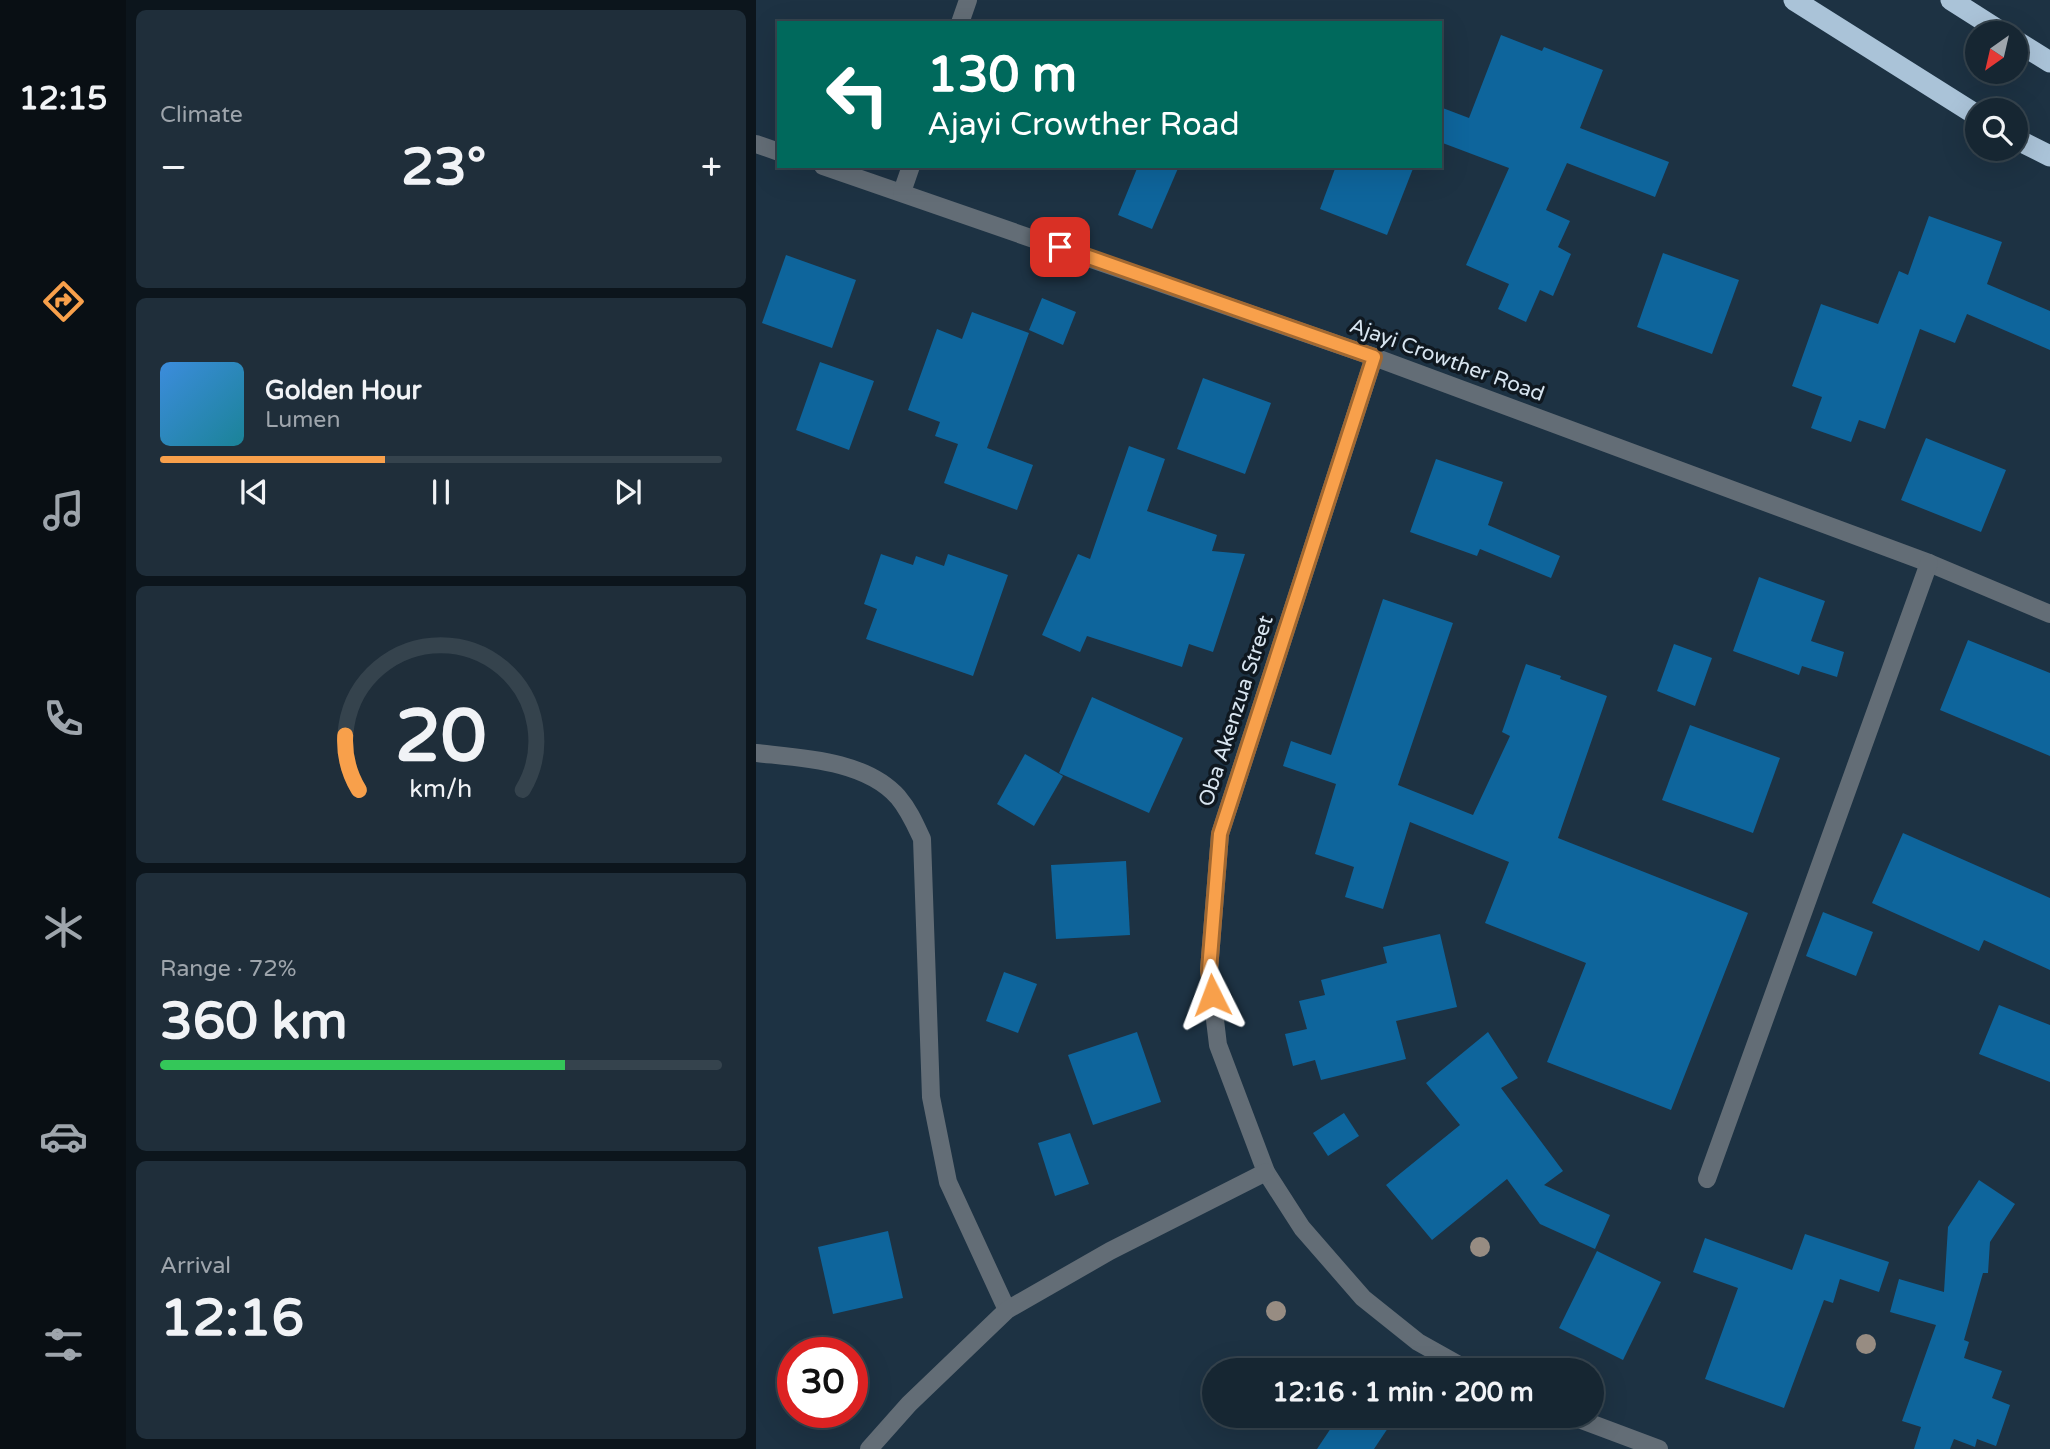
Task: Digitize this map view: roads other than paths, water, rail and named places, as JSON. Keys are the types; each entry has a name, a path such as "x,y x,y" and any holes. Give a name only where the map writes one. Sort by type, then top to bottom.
{"highway":[{"path":"1794,0 1965,108"},
{"path":"1951,0 1984,21"},
{"path":"2028,48 2050,62"},
{"path":"2028,145 2050,156"}],"street":[{"path":"961,21 968,0"},
{"path":"756,144 777,151"},
{"name":"Ajayi Crowther Road","path":"829,168 1374,357 1929,563 2050,614"},
{"path":"902,192 910,168"},
{"name":"Oba Akenzua Street","path":"1374,357 1220,834 1209,970 1218,1045 1266,1172 1302,1228 1363,1298 1418,1342 1447,1358"},
{"path":"1707,1179 1929,563"},
{"path":"756,753 834,762 875,780 903,804 922,839 931,1097 948,1182 1007,1310"},
{"path":"869,1449 909,1404 1007,1310 1110,1251 1266,1172"},
{"path":"1603,1428 1659,1449"}]}
